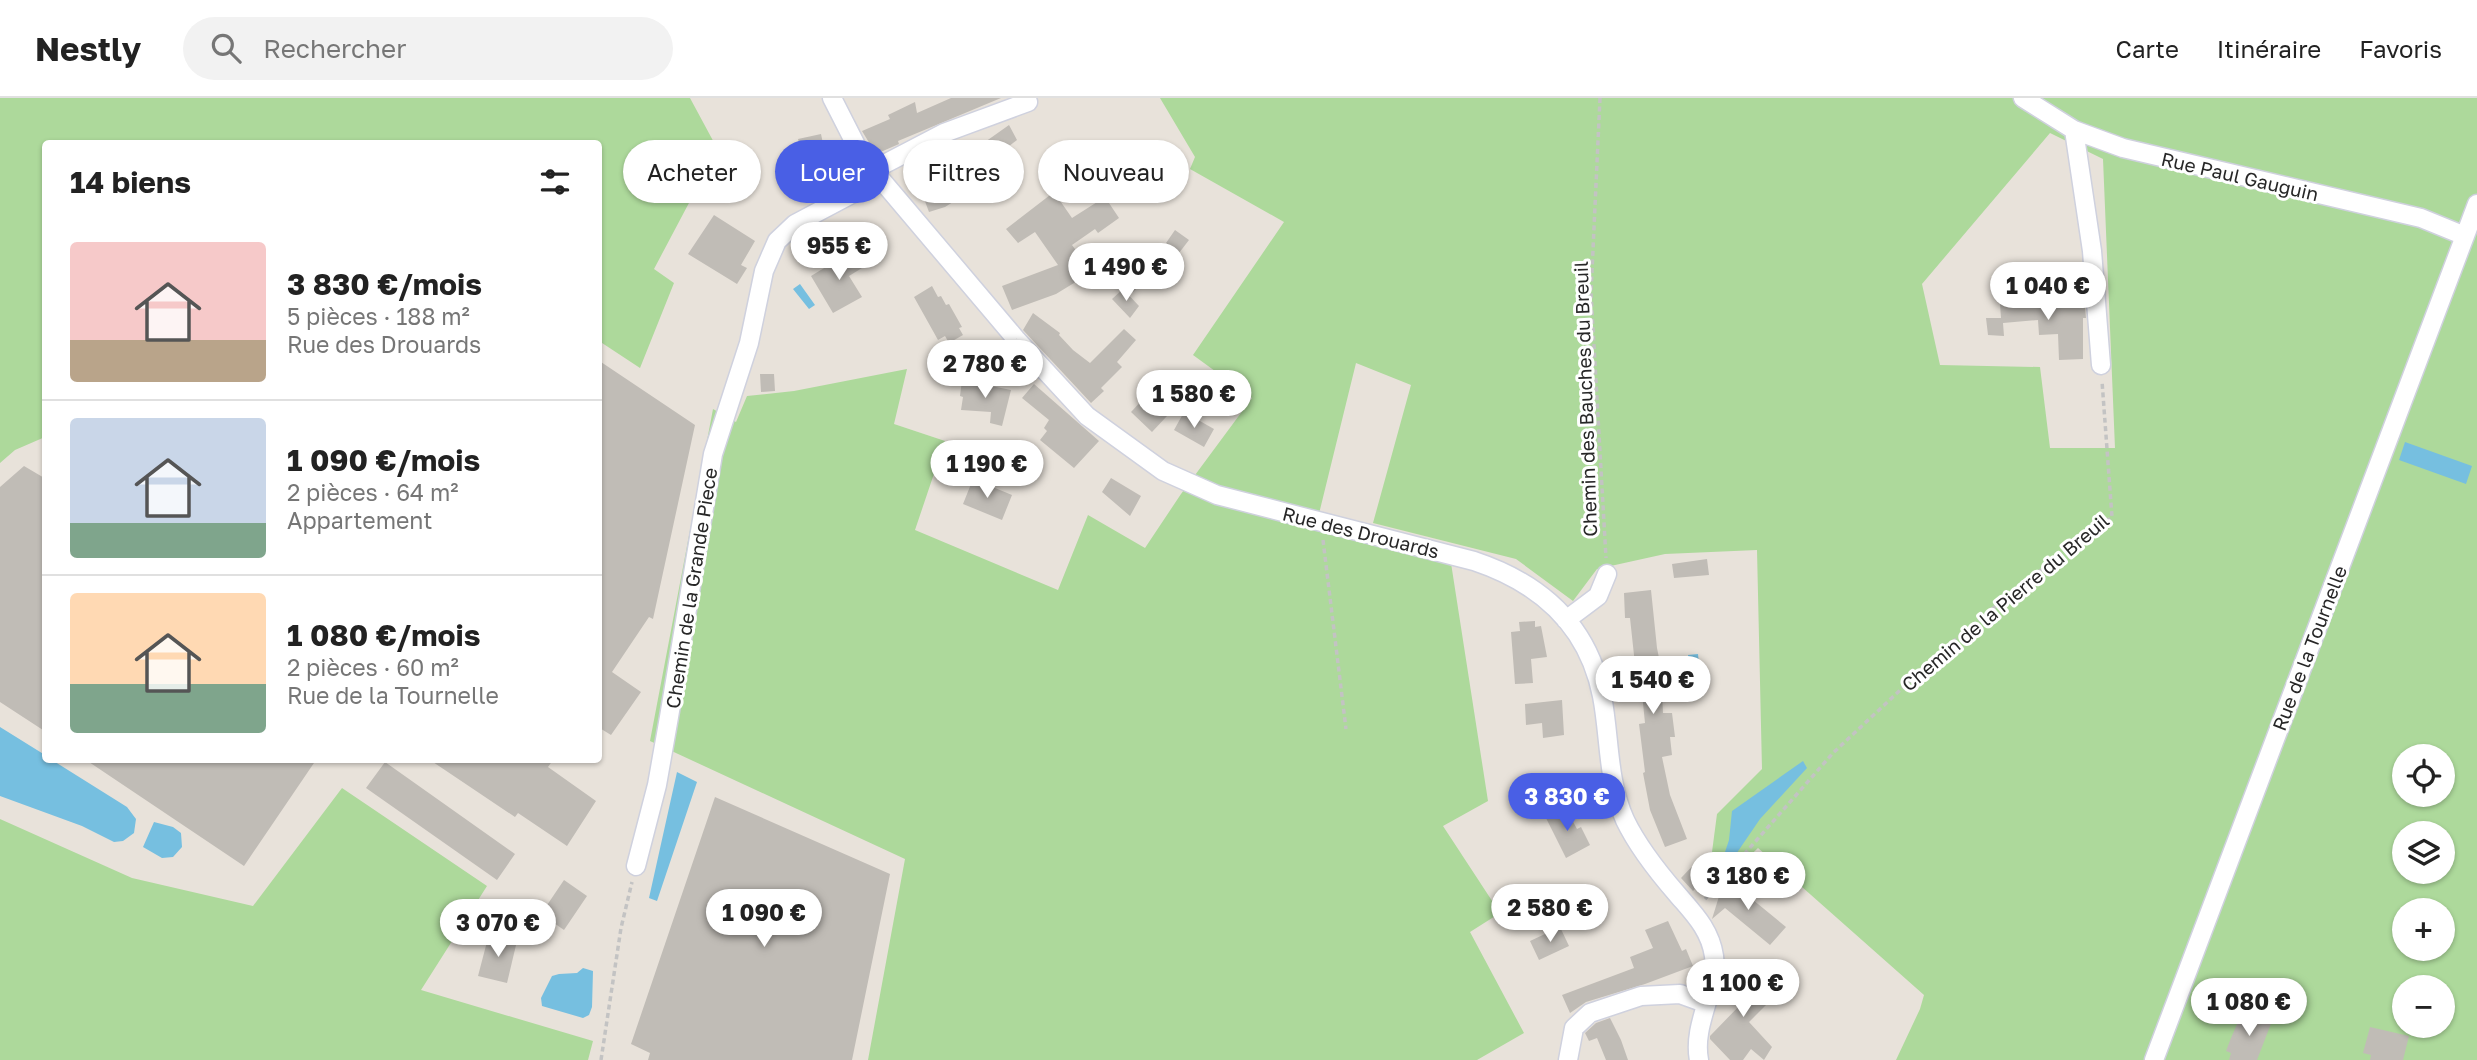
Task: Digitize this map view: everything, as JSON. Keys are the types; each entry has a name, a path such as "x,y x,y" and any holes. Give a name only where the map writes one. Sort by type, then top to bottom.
{"street":[{"name":"Rue des Drouards","path":"832,98 853,140"},
{"name":"Rue Paul Gauguin","path":"2023,98 2074,130 2123,148 2421,218 2465,236"},
{"name":"Chemin de la Grande Piece","path":"889,167 944,133 1028,102"},
{"path":"2074,130 2092,251 2101,365"},
{"name":"Rue des Drouards","path":"889,190 1016,339 1087,416 1163,471 1217,495 1500,569 1541,594 1566,620 1586,648 1594,668 1602,696 1612,778 1625,818 1650,861 1703,924 1714,958 1699,1028 1699,1060"},
{"name":"Chemin de la Grande Piece","path":"636,866 657,785 713,454 749,343 764,271 777,241 794,224 829,203"},
{"name":"Rue de la Tournelle","path":"2154,1060 2477,204"},
{"path":"1566,620 1598,596 1607,574"},
{"path":"1569,1060 1574,1028 1590,1013 1641,996 1680,994 1705,1003"}],"path":[{"name":"Chemin des Bauches du Breuil","path":"1600,98 1591,293 1607,574"},
{"name":"Chemin de la Pierre du Breuil","path":"1695,912 1833,753 1943,650 2016,589 2112,517 2101,365"},
{"path":"1322,523 1346,729"},
{"path":"601,1060 621,928 636,866"}],"green space":[{"path":"0,98 690,98 713,140 623,140 623,203 689,203 654,269 674,283 640,368 602,343 602,140 42,140 42,438 15,450 0,463"},
{"path":"1160,98 2477,98 2477,1060 1896,1060 1924,995 1758,848 1734,871 1712,852 1717,814 1762,769 1757,550 1665,554 1597,569 1573,601 1516,559 1373,523 1411,385 1356,363 1315,530 1451,563 1488,801 1443,826 1500,913 1470,932 1524,1033 1477,1060 868,1060 905,859 650,741 713,409 736,422 747,396 794,391 907,369 894,424 945,441 915,530 1058,590 1088,515 1145,548 1252,398 1193,355 1284,222 1190,169 1195,157 1189,147 1189,140 1185,140","holes":["2050,133 2103,159 2115,448 2050,448 2040,367 1940,365 1922,284"]},
{"path":"342,788 487,886 421,990 593,1041 588,1060 0,1060 0,819 132,878 253,906"}],"water":[{"path":"800,284 815,305 809,309 793,289"},
{"path":"2405,442 2472,466 2466,484 2399,460"},
{"path":"1698,654 1700,675 1690,676 1688,655"},
{"path":"0,727 42,753 42,763 57,763 127,807 136,819 134,833 123,841 114,842 82,826 0,796"},
{"path":"1803,761 1807,768 1760,819 1732,860 1724,855 1729,840 1732,811"},
{"path":"677,772 697,782 657,901 649,898"},
{"path":"154,822 173,827 181,833 182,847 173,857 162,858 143,847"},
{"path":"583,968 593,971 592,1007 589,1015 583,1018 542,1006 541,998 552,976 577,973"}],"building":[{"path":"951,98 1001,98 898,141 899,144 889,148 889,140 867,140 862,131 890,119 888,115 915,102 917,113"},
{"path":"1009,125 1017,140 988,140"},
{"path":"821,134 822,140 798,140"},
{"path":"926,203 951,203 945,207 929,212"},
{"path":"1040,203 1062,203 1072,218 1096,203 1109,203 1119,218 1098,233 1095,229 1072,245 1089,268 1074,283 1056,294 1012,310 1002,286 1058,265 1035,232 1018,243 1006,229"},
{"path":"714,215 755,241 741,265 747,268 737,284 688,254"},
{"path":"1175,230 1189,240 1179,253 1166,243"},
{"path":"1125,250 1133,259 1142,251 1156,265 1133,292 1108,266"},
{"path":"852,251 862,268 849,276 862,297 833,313 811,276"},
{"path":"932,286 938,297 941,296 946,305 949,304 962,327 959,328 963,335 949,343 945,336 938,340 914,297"},
{"path":"1123,289 1139,306 1130,318 1112,299"},
{"path":"2084,298 2086,318 2083,318 2083,359 2059,360 2058,334 2039,335 2038,320 2003,323 2004,336 1988,335 1986,318 2001,318 2000,304"},
{"path":"1033,313 1060,333 1073,350 1090,363 1124,329 1136,340 1117,362 1122,367 1101,388 1104,391 1091,403 1023,330"},
{"path":"602,363 695,425 653,619 649,617 612,672 641,692 611,735 602,729"},
{"path":"760,374 774,374 775,391 761,392"},
{"path":"962,380 1011,390 1002,426 990,423 991,412 961,410"},
{"path":"1034,384 1099,441 1074,468 1040,440 1047,431 1044,428 1049,420 1022,398"},
{"path":"1146,396 1167,416 1152,432 1131,412"},
{"path":"1184,412 1214,429 1204,447 1174,430"},
{"path":"24,466 42,477 42,729 0,702 0,487"},
{"path":"1111,478 1141,496 1130,516 1102,492"},
{"path":"973,479 1012,495 1002,520 963,504"},
{"path":"1707,559 1709,575 1674,578 1672,564"},
{"path":"1651,590 1657,648 1659,658 1664,658 1665,672 1661,673 1663,713 1672,713 1675,737 1670,737 1672,755 1662,757 1670,795 1687,839 1665,847 1650,810 1643,773 1639,724 1645,723 1641,683 1637,683 1630,618 1625,618 1624,593"},
{"path":"1535,621 1535,627 1541,626 1547,657 1531,659 1533,683 1515,684 1511,632 1520,631 1519,622"},
{"path":"1562,700 1564,735 1543,738 1542,723 1526,725 1525,704"},
{"path":"90,763 314,763 244,866"},
{"path":"386,763 515,854 497,880 366,788"},
{"path":"434,763 551,763 548,767 596,801 567,846 518,813 515,817"},
{"path":"715,797 890,874 852,1060 648,1060 650,1053 631,1044"},
{"path":"1565,807 1577,829 1581,827 1590,845 1566,858 1546,818"},
{"path":"1702,856 1715,868 1693,891 1681,878"},
{"path":"1725,877 1786,927 1770,945 1725,908 1712,919"},
{"path":"564,880 587,896 564,930 541,914"},
{"path":"1668,921 1682,951 1686,949 1693,966 1586,1002 1570,1013 1562,995 1634,968 1630,957 1653,948 1645,930"},
{"path":"1560,927 1569,946 1539,960 1530,941"},
{"path":"489,934 517,941 507,983 478,976"},
{"path":"1744,966 1773,998 1749,1022 1772,1047 1764,1060 1751,1049 1743,1060 1730,1060 1710,1039 1742,1003 1724,984"},
{"path":"2248,1012 2272,1021 2257,1060 2229,1060 2231,1053 2226,1051 2231,1038 2238,1022 2243,1024"},
{"path":"1610,1018 1628,1060 1606,1060 1597,1038 1589,1041 1585,1033 1596,1023"},
{"path":"2370,1027 2392,1032 2392,1038 2408,1038 2403,1060 2370,1060 2371,1055 2363,1053"}]}
